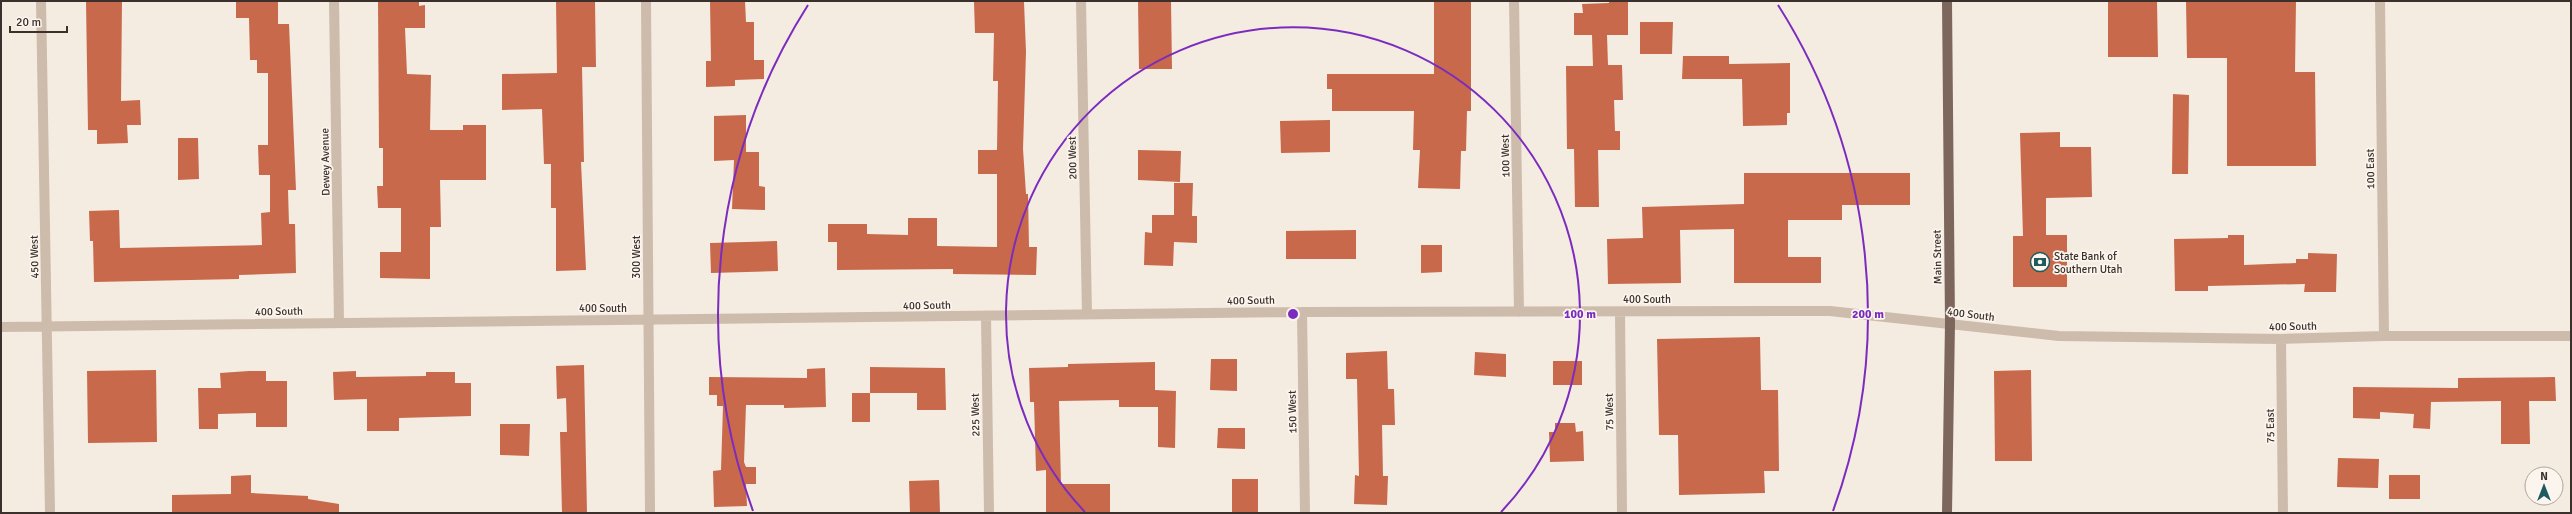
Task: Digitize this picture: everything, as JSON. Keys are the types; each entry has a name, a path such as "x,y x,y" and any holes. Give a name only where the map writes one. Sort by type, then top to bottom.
{"main road":[{"name":"Main Street","path":"1946,1 1950,323 1947,513"}],"street":[{"name":"450 West","path":"41,1 48,326 50,513"},
{"name":"Dewey Avenue","path":"334,1 339,322"},
{"name":"300 West","path":"646,1 650,513"},
{"name":"200 West","path":"1081,1 1087,314"},
{"name":"100 West","path":"1514,1 1519,312"},
{"name":"100 East","path":"2380,1 2384,336"},
{"name":"400 South","path":"1,327 1302,312 1830,311 2059,336 2281,339 2384,336 2571,336"},
{"name":"150 West","path":"1302,312 1305,513"},
{"name":"75 West","path":"1620,312 1622,513"},
{"name":"225 West","path":"986,316 989,513"},
{"name":"75 East","path":"2281,339 2284,513"}],"building":[{"path":"86,1 122,1 121,101 140,100 141,125 127,125 128,143 97,144 97,130 88,130"},
{"path":"278,1 278,24 289,24 296,190 288,190 289,224 295,224 296,273 239,275 239,279 94,282 93,241 90,241 89,211 119,210 120,248 262,245 261,213 270,212 270,175 259,175 258,145 268,145 268,73 257,73 257,60 250,60 249,18 236,18 236,2"},
{"path":"378,1 419,1 419,6 425,5 425,28 405,28 407,74 431,75 430,130 463,130 463,125 486,125 486,180 440,180 441,227 430,227 430,279 380,278 380,252 401,252 401,208 378,208 377,186 383,186 383,148 379,148"},
{"path":"556,1 595,1 596,67 582,67 584,162 581,162 586,270 556,271 556,208 551,208 551,164 544,164 542,109 502,110 502,74 557,73"},
{"path":"710,1 745,1 746,22 754,22 754,60 764,60 764,79 735,80 735,86 706,87 706,61 711,61"},
{"path":"1138,1 1171,1 1172,69 1139,69"},
{"path":"1434,1 1471,1 1471,111 1467,111 1466,151 1461,151 1460,189 1418,188 1420,150 1413,150 1414,111 1332,111 1332,89 1327,89 1327,74 1434,74"},
{"path":"1609,1 1628,1 1628,35 1607,35 1608,65 1622,65 1623,100 1614,100 1615,131 1620,131 1620,150 1598,150 1599,207 1575,207 1574,149 1567,149 1566,66 1593,66 1592,35 1574,35 1574,13 1583,13 1582,4 1609,3"},
{"path":"2108,1 2157,1 2158,57 2108,57"},
{"path":"2186,1 2296,1 2295,72 2315,72 2316,166 2227,166 2227,58 2187,58"},
{"path":"974,2 1024,2 1026,52 1023,149 1026,194 1028,194 1029,247 1037,247 1036,275 953,274 953,269 837,270 837,242 828,242 828,224 867,224 867,234 908,235 908,218 937,218 937,246 997,247 997,174 978,174 978,150 997,150 998,81 993,81 994,33 975,33"},
{"path":"1640,22 1673,22 1672,54 1640,54"},
{"path":"1683,56 1729,56 1729,64 1790,63 1790,113 1787,113 1787,125 1743,126 1742,79 1682,79"},
{"path":"2173,94 2189,95 2188,174 2172,174"},
{"path":"746,115 746,152 759,152 759,186 765,187 765,210 732,209 734,160 714,161 714,116"},
{"path":"1330,120 1330,152 1281,153 1280,121"},
{"path":"2060,132 2060,147 2091,147 2092,197 2046,198 2046,235 2067,235 2067,287 2013,287 2013,236 2023,236 2020,133"},
{"path":"178,138 198,138 199,179 178,180"},
{"path":"1138,150 1181,151 1180,182 1138,180"},
{"path":"1744,173 1910,173 1910,205 1842,205 1842,220 1788,220 1788,257 1821,257 1821,283 1734,283 1734,229 1680,230 1681,283 1608,284 1607,239 1643,238 1642,207 1744,204"},
{"path":"1174,183 1193,183 1192,216 1197,216 1197,243 1174,242 1173,266 1144,265 1145,232 1152,233 1152,215 1174,215"},
{"path":"1356,230 1356,259 1286,259 1286,231"},
{"path":"2228,235 2244,235 2244,265 2296,263 2296,259 2308,259 2308,253 2337,254 2336,292 2304,292 2305,284 2208,286 2208,291 2175,291 2174,239 2228,238"},
{"path":"777,241 778,271 711,273 710,243"},
{"path":"1421,245 1442,245 1442,272 1421,273"},
{"path":"1760,337 1761,390 1778,390 1779,471 1764,471 1765,493 1679,495 1678,435 1659,435 1657,339"},
{"path":"1387,351 1388,389 1394,389 1395,425 1382,425 1383,476 1388,476 1387,505 1354,504 1355,475 1359,476 1357,379 1346,379 1346,353"},
{"path":"1475,352 1506,354 1506,377 1474,375"},
{"path":"1211,359 1237,359 1237,391 1210,390"},
{"path":"1553,361 1582,361 1582,385 1553,385"},
{"path":"1155,362 1155,390 1176,391 1175,448 1158,447 1158,407 1119,407 1119,400 1059,401 1061,484 1110,484 1110,513 1046,513 1046,470 1036,471 1034,402 1030,402 1029,368 1068,367 1068,364"},
{"path":"584,365 587,513 562,513 560,432 567,432 566,398 557,399 556,366"},
{"path":"870,367 945,368 946,410 917,410 917,393 870,393"},
{"path":"825,368 826,407 784,408 784,405 746,405 744,462 746,467 756,467 756,484 746,484 747,506 714,507 713,471 721,470 723,406 717,406 717,395 709,395 709,377 807,378 807,369"},
{"path":"156,370 157,442 88,443 87,371"},
{"path":"2031,370 2032,461 1995,461 1994,371"},
{"path":"266,371 266,381 287,381 287,427 256,427 256,413 218,414 218,429 199,429 198,388 221,388 220,373"},
{"path":"356,371 356,377 426,376 426,372 455,372 455,383 471,383 471,416 399,418 399,431 367,431 367,399 334,400 333,372"},
{"path":"2555,377 2556,401 2529,401 2530,444 2501,444 2501,401 2431,402 2430,429 2413,428 2414,414 2380,412 2380,419 2353,418 2353,387 2458,388 2458,378"},
{"path":"852,393 870,393 870,422 852,422"},
{"path":"1555,423 1575,423 1576,432 1583,431 1584,461 1550,462 1549,432 1555,432"},
{"path":"500,424 530,424 529,456 500,455"},
{"path":"1218,428 1245,428 1245,449 1217,448"},
{"path":"2338,458 2379,459 2378,488 2337,487"},
{"path":"251,475 251,493 308,496 308,499 339,504 339,513 172,513 172,495 231,494 231,476"},
{"path":"2389,475 2420,475 2420,499 2389,499"},
{"path":"1232,479 1258,479 1258,513 1232,513"},
{"path":"939,480 940,513 910,513 909,481"}],"place":[{"name":"State Bank of Southern Utah","path":"2040,262"}]}
